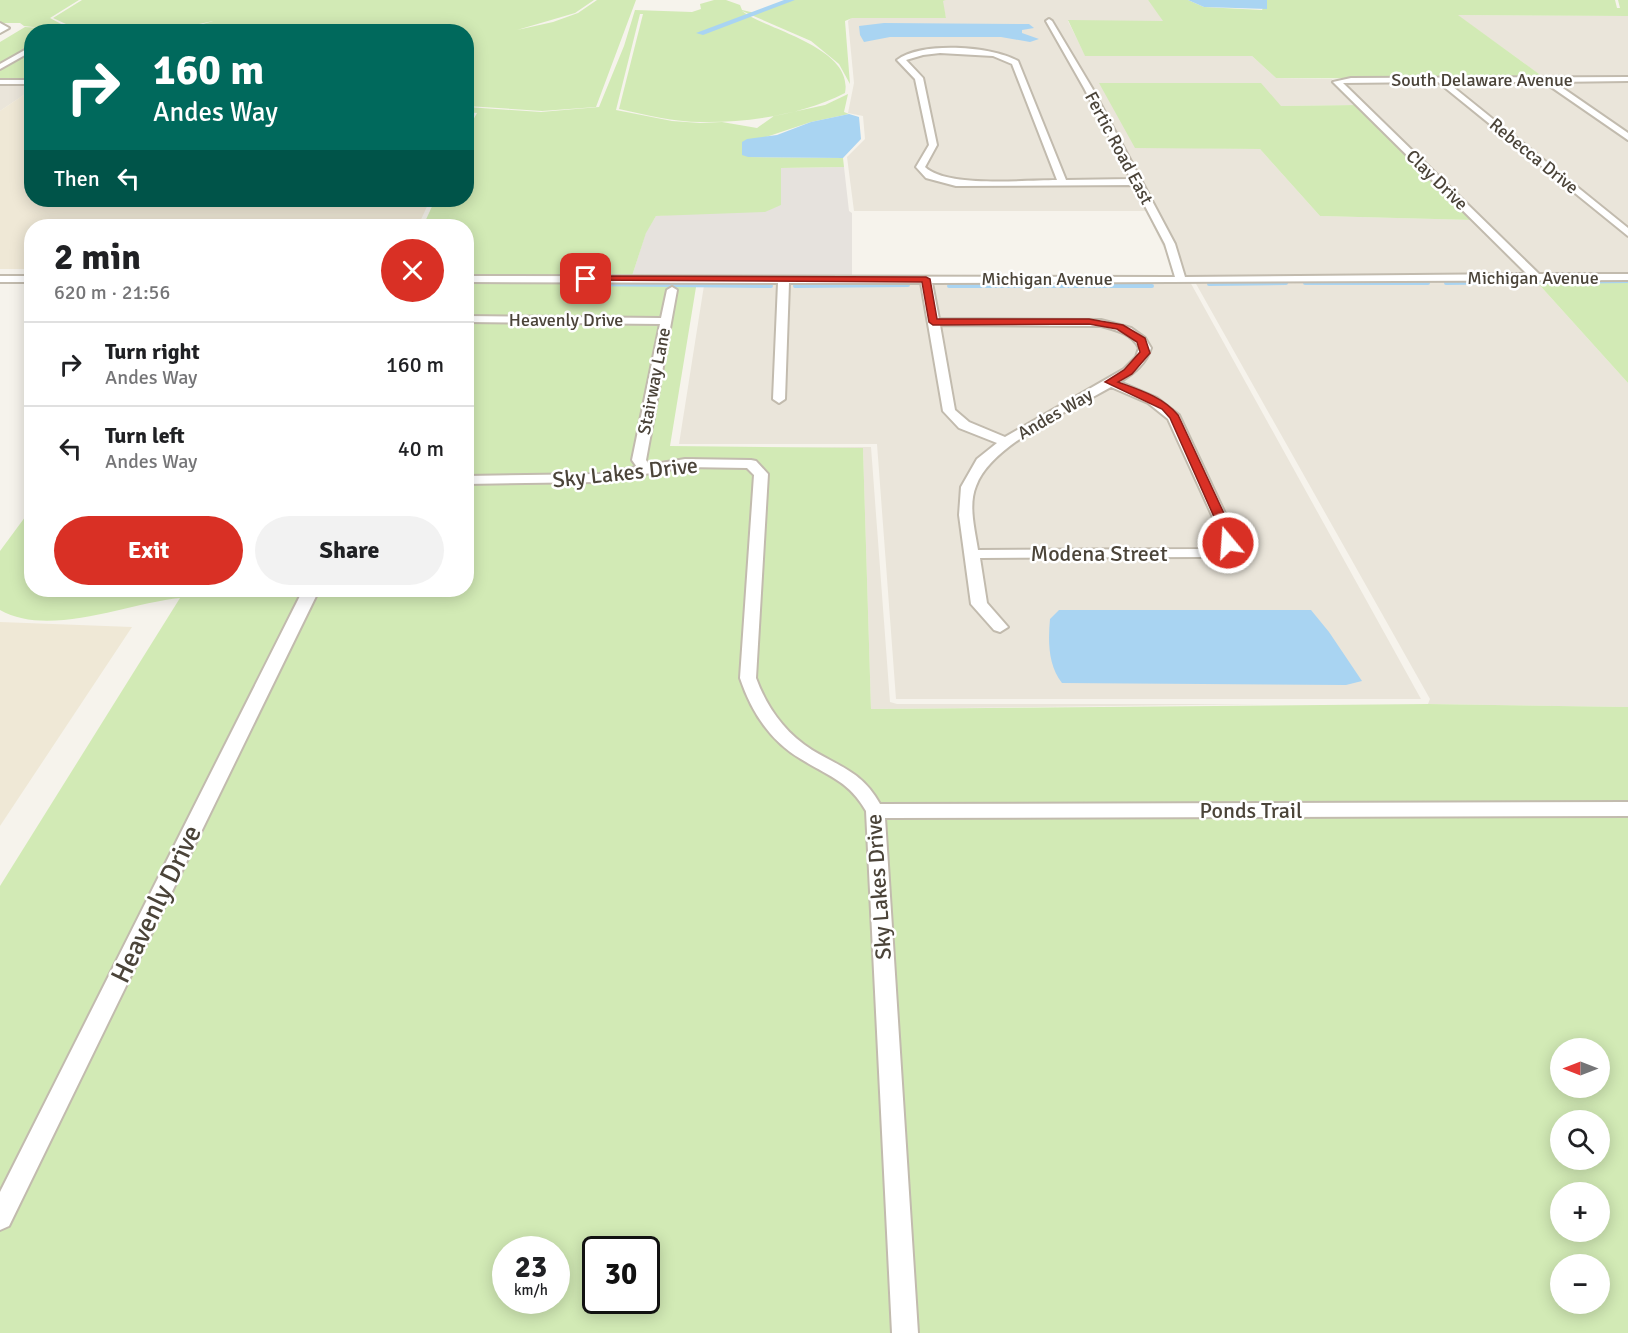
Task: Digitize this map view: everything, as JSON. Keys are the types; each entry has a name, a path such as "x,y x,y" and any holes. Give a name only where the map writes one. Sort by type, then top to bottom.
{"street":[{"name":"Fertic Road East","path":"1049,21 1170,244 1181,280"},
{"path":"0,25 6,28 0,31"},
{"path":"1063,183 1015,63 1010,57 991,52 929,52 905,56 902,60 920,78 933,145 920,167 923,172 940,180 956,183 1139,185"},
{"path":"0,67 24,53"},
{"path":"1545,79 1628,137"},
{"name":"South Delaware Avenue","path":"1337,82 1351,80 1628,79"},
{"name":"Rebecca Drive","path":"1440,80 1628,233"},
{"path":"0,82 24,82"},
{"name":"Clay Drive","path":"1337,82 1537,278"},
{"name":"Michigan Avenue","path":"474,279 1181,280 1628,277"},
{"path":"0,279 24,279"},
{"path":"779,399 784,279"},
{"path":"926,279 949,411 964,425 1006,441"},
{"name":"Stairway Lane","path":"645,470 639,460 672,290"},
{"name":"Heavenly Drive","path":"474,319 665,321"},
{"name":"Andes Way","path":"933,322 1089,322 1119,327 1141,340 1145,353 1128,372 1006,441 982,462 968,487 966,515 979,604 1000,627"},
{"name":"Modena Street","path":"972,554 1202,553 1219,550 1228,543 1229,537 1174,418 1166,407 1110,382"},
{"name":"Sky Lakes Drive","path":"474,480 599,478 685,463 751,464 757,467 761,474 748,678 754,699 770,723 794,747 847,775 866,791 875,811 905,1333"},
{"name":"Heavenly Drive","path":"0,1218 308,597"},
{"name":"Ponds Trail","path":"875,811 1628,809"}],"shaded area":[{"path":"1148,0 1164,21 1068,21 1085,55 1252,56 1276,78 1332,79 1356,105 1281,106 1135,147 1260,149 1320,216 1473,220 1529,275 1178,277 1147,213 1153,212 1091,88 1051,20 1151,211 854,211 847,157 865,139 863,116 848,113 854,83 848,21 851,18 946,18 942,1"},
{"path":"1457,15 1628,16 1628,134 1546,79"},
{"path":"1545,79 1628,137 1628,277 1537,278 1337,82"},
{"path":"0,82 24,82 24,95 0,111"},
{"path":"24,95 24,207 427,207 421,219 24,219 24,269 0,269 0,111"},
{"path":"844,167 849,211 852,213 852,277 632,276 646,232 656,216 781,205 780,168"},
{"path":"705,279 1189,280 1421,699 896,699 877,444 679,444"},
{"path":"1535,280 1628,383 1628,707 1428,704 1430,699 1195,282"},
{"path":"739,447 871,447 890,702 897,704 1267,704 871,709 863,448"},
{"path":"0,622 132,627 0,826"}],"green space":[{"path":"0,0 79,0 50,18 61,24 24,24 24,26 20,23 0,23"},
{"path":"82,0 594,0 575,13 517,30 553,22 578,13 597,0 636,0 596,107 542,111 474,106 474,24 203,24 213,21 199,24 66,24 53,18"},
{"path":"714,0 726,0 740,5 742,10 755,13 793,0 946,0 943,1 946,18 852,18 845,21 850,84 839,64 811,41 742,11 823,52 836,63 844,77 845,93 796,111 825,105 848,94 844,112 849,114 811,122 766,137 748,157 843,158 844,167 781,168 781,205 765,212 656,216 646,233 632,276 474,276 474,219 426,219 432,207 474,207 474,118 477,113 474,113 474,107 541,112 599,107 624,46 635,10 692,12 701,9 700,4","holes":["640,14 643,14 619,109 691,122 738,121 775,116 757,128 722,122 700,123 672,121 616,110"]},
{"path":"1148,0 1188,0 1204,7 1262,10 1267,0 1615,0 1617,8 1620,8 1618,0 1628,0 1628,16 1458,15 1546,79 1276,78 1252,56 1085,56 1068,20 1163,21"},
{"path":"24,28 24,80 0,79 0,42"},
{"path":"1099,83 1261,83 1281,106 1356,105 1473,220 1320,216 1260,149 1135,148"},
{"path":"1535,280 1628,280 1628,383"},
{"path":"474,281 697,281 670,446 863,448 871,709 1428,704 1628,707 1628,1333 0,1333 0,886 180,598 65,620 41,621 20,618 0,610 0,551 24,518 24,597 474,597"}],"water":[{"path":"1188,0 1267,0 1267,9 1204,7"},
{"path":"884,23 1029,24 1034,28 1022,30 1022,33 1039,39 1030,42 1001,37 890,37 864,42 859,26"},
{"path":"849,114 859,117 861,139 843,158 748,157 742,155 742,142 747,139 777,135 811,122"},
{"path":"1059,610 1311,610 1362,681 1346,685 1062,683 1054,668 1049,644 1050,619"}],"waterway":[{"path":"700,33 791,0"},
{"path":"1446,283 1628,281"},
{"path":"1209,284 1286,283"},
{"path":"1305,283 1428,283"},
{"path":"581,284 771,286"},
{"path":"795,286 908,285"},
{"path":"949,286 1152,286"}],"route":[{"path":"586,279 926,279 933,322 1089,322 1127,330 1141,340 1145,353 1128,372 1110,382 1166,407 1174,418 1229,537 1228,543"}]}
